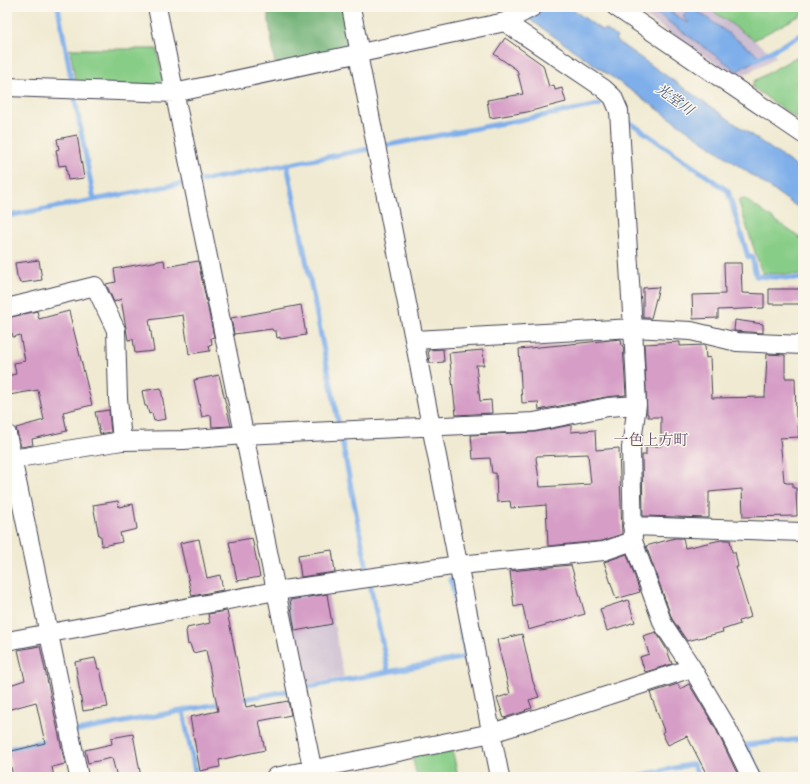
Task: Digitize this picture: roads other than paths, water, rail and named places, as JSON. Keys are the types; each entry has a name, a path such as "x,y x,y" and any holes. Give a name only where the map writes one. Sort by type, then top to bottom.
{"street":[{"path":"157,7 313,773"},
{"path":"351,7 414,340 500,777"},
{"path":"7,87 174,93 507,21 532,7"},
{"path":"616,7 803,134"},
{"path":"507,21 604,88 612,97 619,111 634,328 637,405 631,448 633,534 662,624 692,668 725,724 751,777"},
{"path":"7,308 95,286 116,330 118,398 122,441"},
{"path":"414,340 634,328 691,331 737,342 803,345"},
{"path":"10,461 122,441 184,440 244,435 534,422 608,407 637,405"},
{"path":"7,434 10,461 79,777"},
{"path":"7,640 276,591 459,565 604,551 633,534 803,532"},
{"path":"275,777 313,773 492,733 692,668"}],"water":[{"name":"光堂川","path":"512,7 569,7 603,31 605,29 617,37 615,40 803,171 803,211"},
{"path":"648,7 664,7 687,23 689,22 683,17 690,7 692,7 761,57 737,71"}],"waterway":[{"path":"58,7 72,83"},
{"path":"755,60 803,34"},
{"path":"75,99 94,200"},
{"path":"383,146 599,105"},
{"path":"631,123 728,191 748,257 752,257 756,276 803,279"},
{"path":"200,181 369,149"},
{"path":"287,164 339,426"},
{"path":"7,216 185,183"},
{"path":"341,436 367,569"},
{"path":"303,688 466,657 451,579"},
{"path":"370,583 388,671"},
{"path":"238,700 288,691"},
{"path":"77,731 222,703"},
{"path":"183,711 196,777"},
{"path":"7,749 62,737"},
{"path":"762,777 745,745 803,739"},
{"path":"632,777 693,764 700,777"}],"district":[{"name":"一色上方町","path":"651,439"}]}
